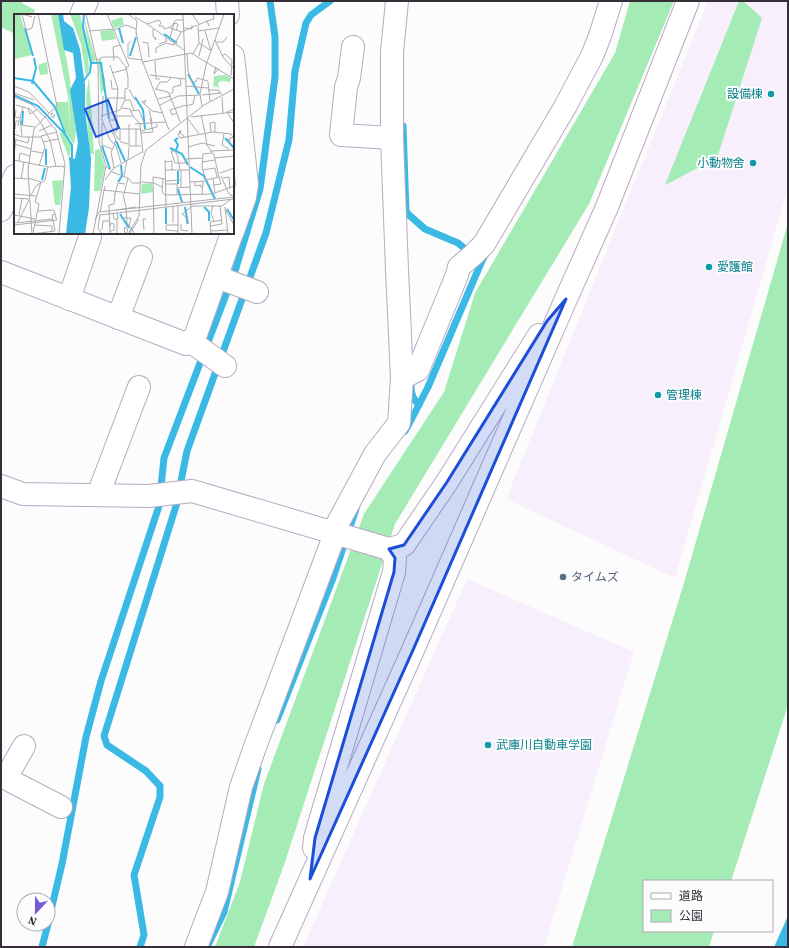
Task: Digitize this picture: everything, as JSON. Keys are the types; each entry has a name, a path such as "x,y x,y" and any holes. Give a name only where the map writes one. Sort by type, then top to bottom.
{"street":[{"path":"81,14 87,1"},
{"path":"227,1 228,14"},
{"path":"397,1 392,52 392,138 397,270 409,375"},
{"path":"196,947 217,892 243,780 335,533 376,454 399,423 409,375 457,275 459,267 484,244 568,101 592,56 611,1"},
{"path":"280,947 414,650 610,200 688,1"},
{"path":"353,47 349,78 346,87 341,135 392,138"},
{"path":"234,73 238,141 247,184 245,197 234,229"},
{"path":"1,210 14,178"},
{"path":"1,272 186,344 195,337 220,278 232,234"},
{"path":"69,299 90,237"},
{"path":"118,318 141,256"},
{"path":"220,278 257,292"},
{"path":"1,486 23,494 149,496 192,492 389,549 404,545 447,482 547,321 566,299"},
{"path":"190,341 225,366"},
{"path":"98,495 139,387"},
{"path":"310,879 315,838 394,572 395,558 389,549"},
{"path":"24,746 4,777 61,807"}],"highlighted area":[{"path":"566,299 413,650 310,879 315,838 394,572 395,558 389,549 404,545 447,482 547,321"}],"shaded area":[{"path":"708,1 788,1 788,187 675,578 506,499"},
{"name":"武庫川自動車学園","path":"467,579 634,652 544,947 303,947"}],"green space":[{"path":"1,1 22,1 22,3 35,10 33,14 14,14 14,34 1,27"},
{"path":"630,1 674,1 589,204 395,524 284,865 254,947 215,947 240,882 264,784 364,514 444,392 475,293 615,53"},
{"path":"739,1 743,1 762,18 717,158 665,185"},
{"path":"788,223 788,705 731,880 643,880 643,932 714,932 709,947 572,947 684,583"}],"water":[{"path":"788,916 788,947 774,947"}],"waterway":[{"path":"55,892 86,737 101,681 159,506 164,458 235,271 260,189 275,77 275,37 270,1"},
{"path":"140,947 144,935 134,875 160,797 160,786 146,771 107,745 104,736 176,506 187,451 266,233 289,140 295,71 306,23 311,15 330,1"},
{"path":"403,126 406,211 425,229 458,243 464,248 467,256"},
{"path":"405,431 428,387 485,255"},
{"path":"411,386 413,397 419,405"},
{"path":"277,720 333,578 356,509"},
{"path":"207,947 224,912 258,769"},
{"path":"42,947 46,932"}],"place":[{"name":"設備棟","path":"771,94"},
{"name":"小動物舍","path":"753,163"},
{"name":"愛護館","path":"709,267"},
{"name":"管理棟","path":"658,395"},
{"name":"タイムズ","path":"563,577"},
{"name":"武庫川自動車学園","path":"488,745"}]}
